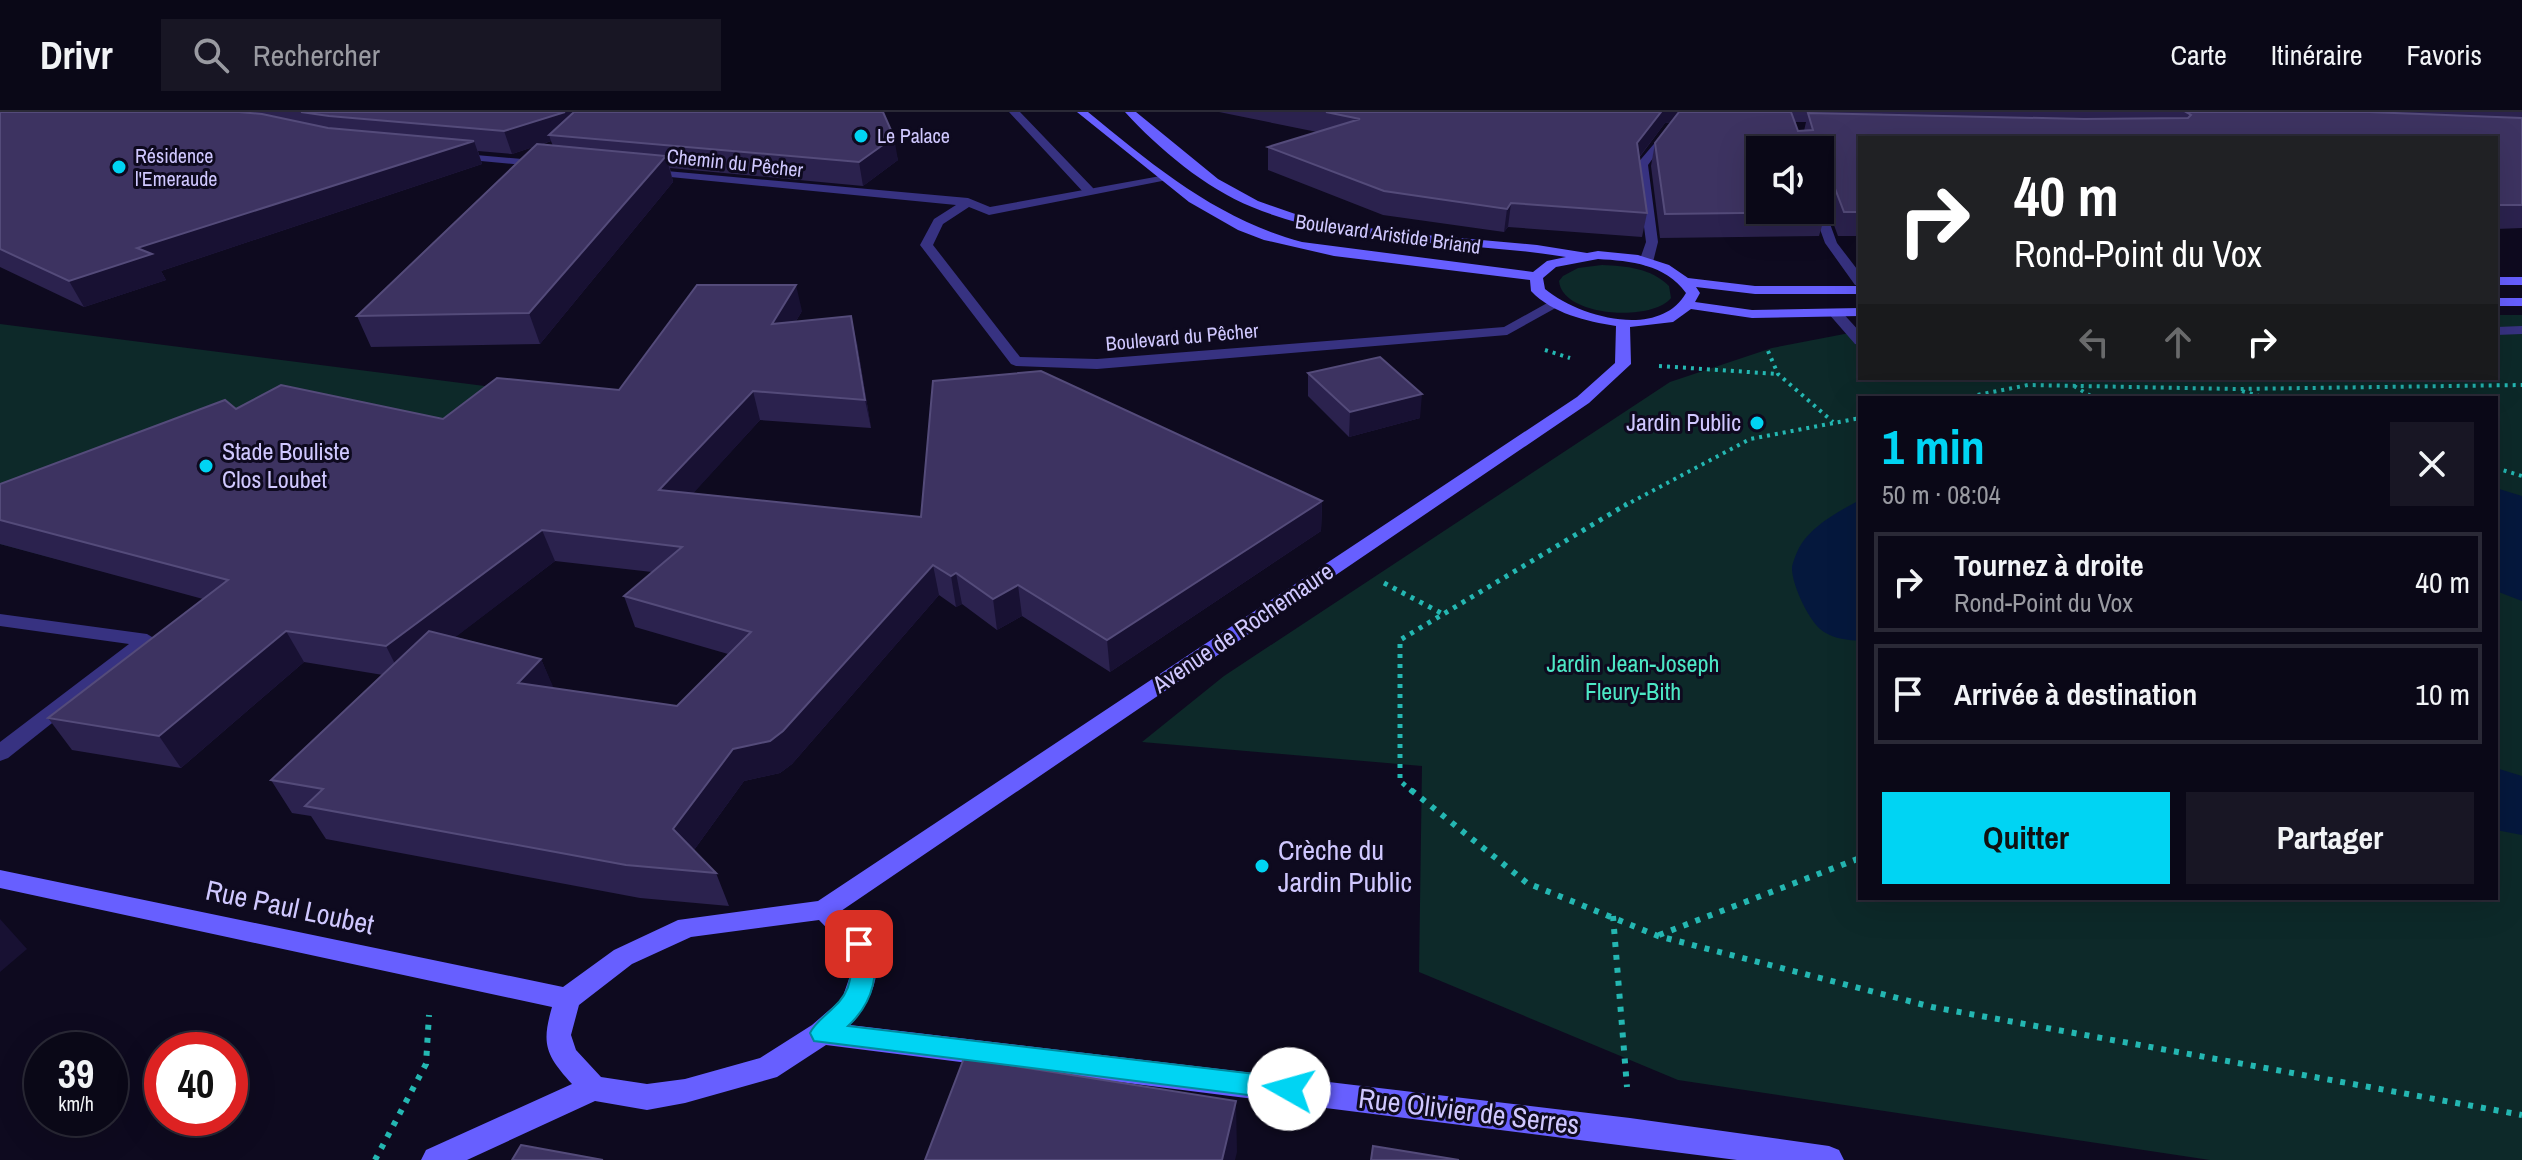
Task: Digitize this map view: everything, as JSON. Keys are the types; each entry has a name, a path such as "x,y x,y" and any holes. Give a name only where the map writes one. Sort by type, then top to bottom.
{"main road":[{"name":"Boulevard Aristide Briand","path":"1082,112 1185,196 1233,223 1271,238 1330,250 1460,263 1536,277"},
{"name":"Boulevard Aristide Briand","path":"1130,112 1215,183 1275,212 1305,222 1347,230 1534,246 1582,256"},
{"path":"1582,256 1614,256 1646,262 1670,270 1687,282 1693,293 1690,305 1683,311 1658,320 1623,323 1585,317 1554,305 1538,291 1536,277 1552,264 1582,256"},
{"path":"2498,281 2522,281"},
{"path":"1687,282 1755,290 1858,290"},
{"path":"2498,302 2522,302"},
{"path":"1690,305 1752,314 1858,312"},
{"path":"1623,323 1623,364"},
{"name":"Avenue de Rochemaure","path":"824,910 1583,400 1623,364"},
{"name":"Rue Paul Loubet","path":"0,879 567,999"},
{"path":"436,1160 593,1088 647,1097 685,1091 767,1068 822,1033 853,1005 865,970 859,944 824,910 687,927 623,957 567,999 557,1035 565,1057 593,1088"},
{"name":"Rue Olivier de Serres","path":"822,1033 1630,1131 1829,1160"}],"street":[{"path":"1014,112 1089,191 1162,177"},
{"path":"1646,262 1652,242 1642,165 1671,127 1687,125"},
{"path":"440,155 557,165"},
{"name":"Chemin du Pêcher","path":"631,171 968,202 989,211 1089,191"},
{"name":"Boulevard du Pêcher","path":"968,202 938,222 926,245 1016,361 1097,364 1507,331 1554,305"},
{"path":"1824,224 1831,243 1858,279"},
{"path":"1835,313 1858,339"},
{"path":"2498,331 2522,330"},
{"path":"0,620 147,640 3,748"}],"path":[{"path":"1752,314 1778,374 1835,423"},
{"path":"1623,364 1778,374"},
{"path":"1972,396 2028,385 2237,389 2522,385"},
{"path":"2073,386 2090,396"},
{"path":"2237,389 2260,396"},
{"path":"1858,418 1750,439 1642,495 1400,640 1400,781 1527,883 1658,936 1932,1007 2522,1115"},
{"path":"2498,469 2522,476"},
{"path":"1343,561 1444,614"},
{"path":"1658,936 1858,859"},
{"path":"1613,916 1630,1131"},
{"path":"375,1160 426,1064 432,970"}],"green space":[{"path":"1602,265 1629,267 1654,275 1669,286 1671,298 1661,306 1628,313 1591,309 1564,293 1559,281 1563,276 1578,268"},
{"name":"Jardin Jean-Joseph Fleury-Bith","path":"2498,315 2522,315 2522,1160 2210,1160 1678,1080 1419,972 1422,766 1142,742 1224,676 1670,382 1772,348 1858,331 1858,380 2498,380"},
{"name":"Stade Bouliste Clos Loubet","path":"0,324 508,389 237,607 0,544"}],"water":[{"path":"2498,489 2522,496 2522,601 2498,592"},
{"path":"1858,501 1858,641 1833,636 1819,628 1798,593 1792,567 1798,550 1809,534"},
{"path":"2498,769 2522,776 2522,835 2498,830"}],"building":[{"path":"0,112 239,112 328,128 474,141 137,248 152,254 69,281 0,249"},
{"path":"301,112 565,112 504,131"},
{"path":"574,112 883,112 894,137 859,162 549,135"},
{"path":"1326,112 1661,112 1637,143 1647,213 1511,203 1507,209 1384,191 1268,147 1360,119"},
{"path":"1679,112 1791,112 1798,131 1813,130 1808,113 2084,119 2188,118 2191,115 2186,112 2369,112 2522,118 2522,205 2498,205 2498,136 1858,136 1858,212 1844,212 1834,186 1834,136 1746,136 1746,213 1665,214 1655,143"},
{"path":"537,144 666,156 529,313 357,316"},
{"path":"697,285 796,285 772,324 851,316 865,400 753,391 659,490 921,517 933,381 1041,371 1322,501 1107,640 1018,585 993,599 956,573 951,576 933,565 783,731 770,741 733,749 673,829 716,873 626,865 305,806 323,789 271,780 429,631 541,659 518,683 677,706 751,632 624,596 682,547 542,530 386,646 286,631 159,736 48,718 228,580 0,520 0,484 225,400 236,409 281,385 443,419 497,378 619,390"},
{"path":"1380,357 1422,394 1350,412 1308,373"},
{"path":"964,1058 1236,1101 1222,1160 925,1160"},
{"path":"521,1145 603,1160 512,1160"},
{"path":"1373,1146 1459,1160 1371,1160"}],"place":[{"name":"Le Palace","path":"861,136"},
{"name":"Résidence l'Emeraude","path":"119,167"},
{"name":"Jardin Public","path":"1757,423"},
{"name":"Stade Bouliste Clos Loubet","path":"206,466"},
{"name":"Crèche du Jardin Public","path":"1262,866"}],"route":[{"path":"859,944 865,970 853,1005 822,1033 1289,1089"}]}
